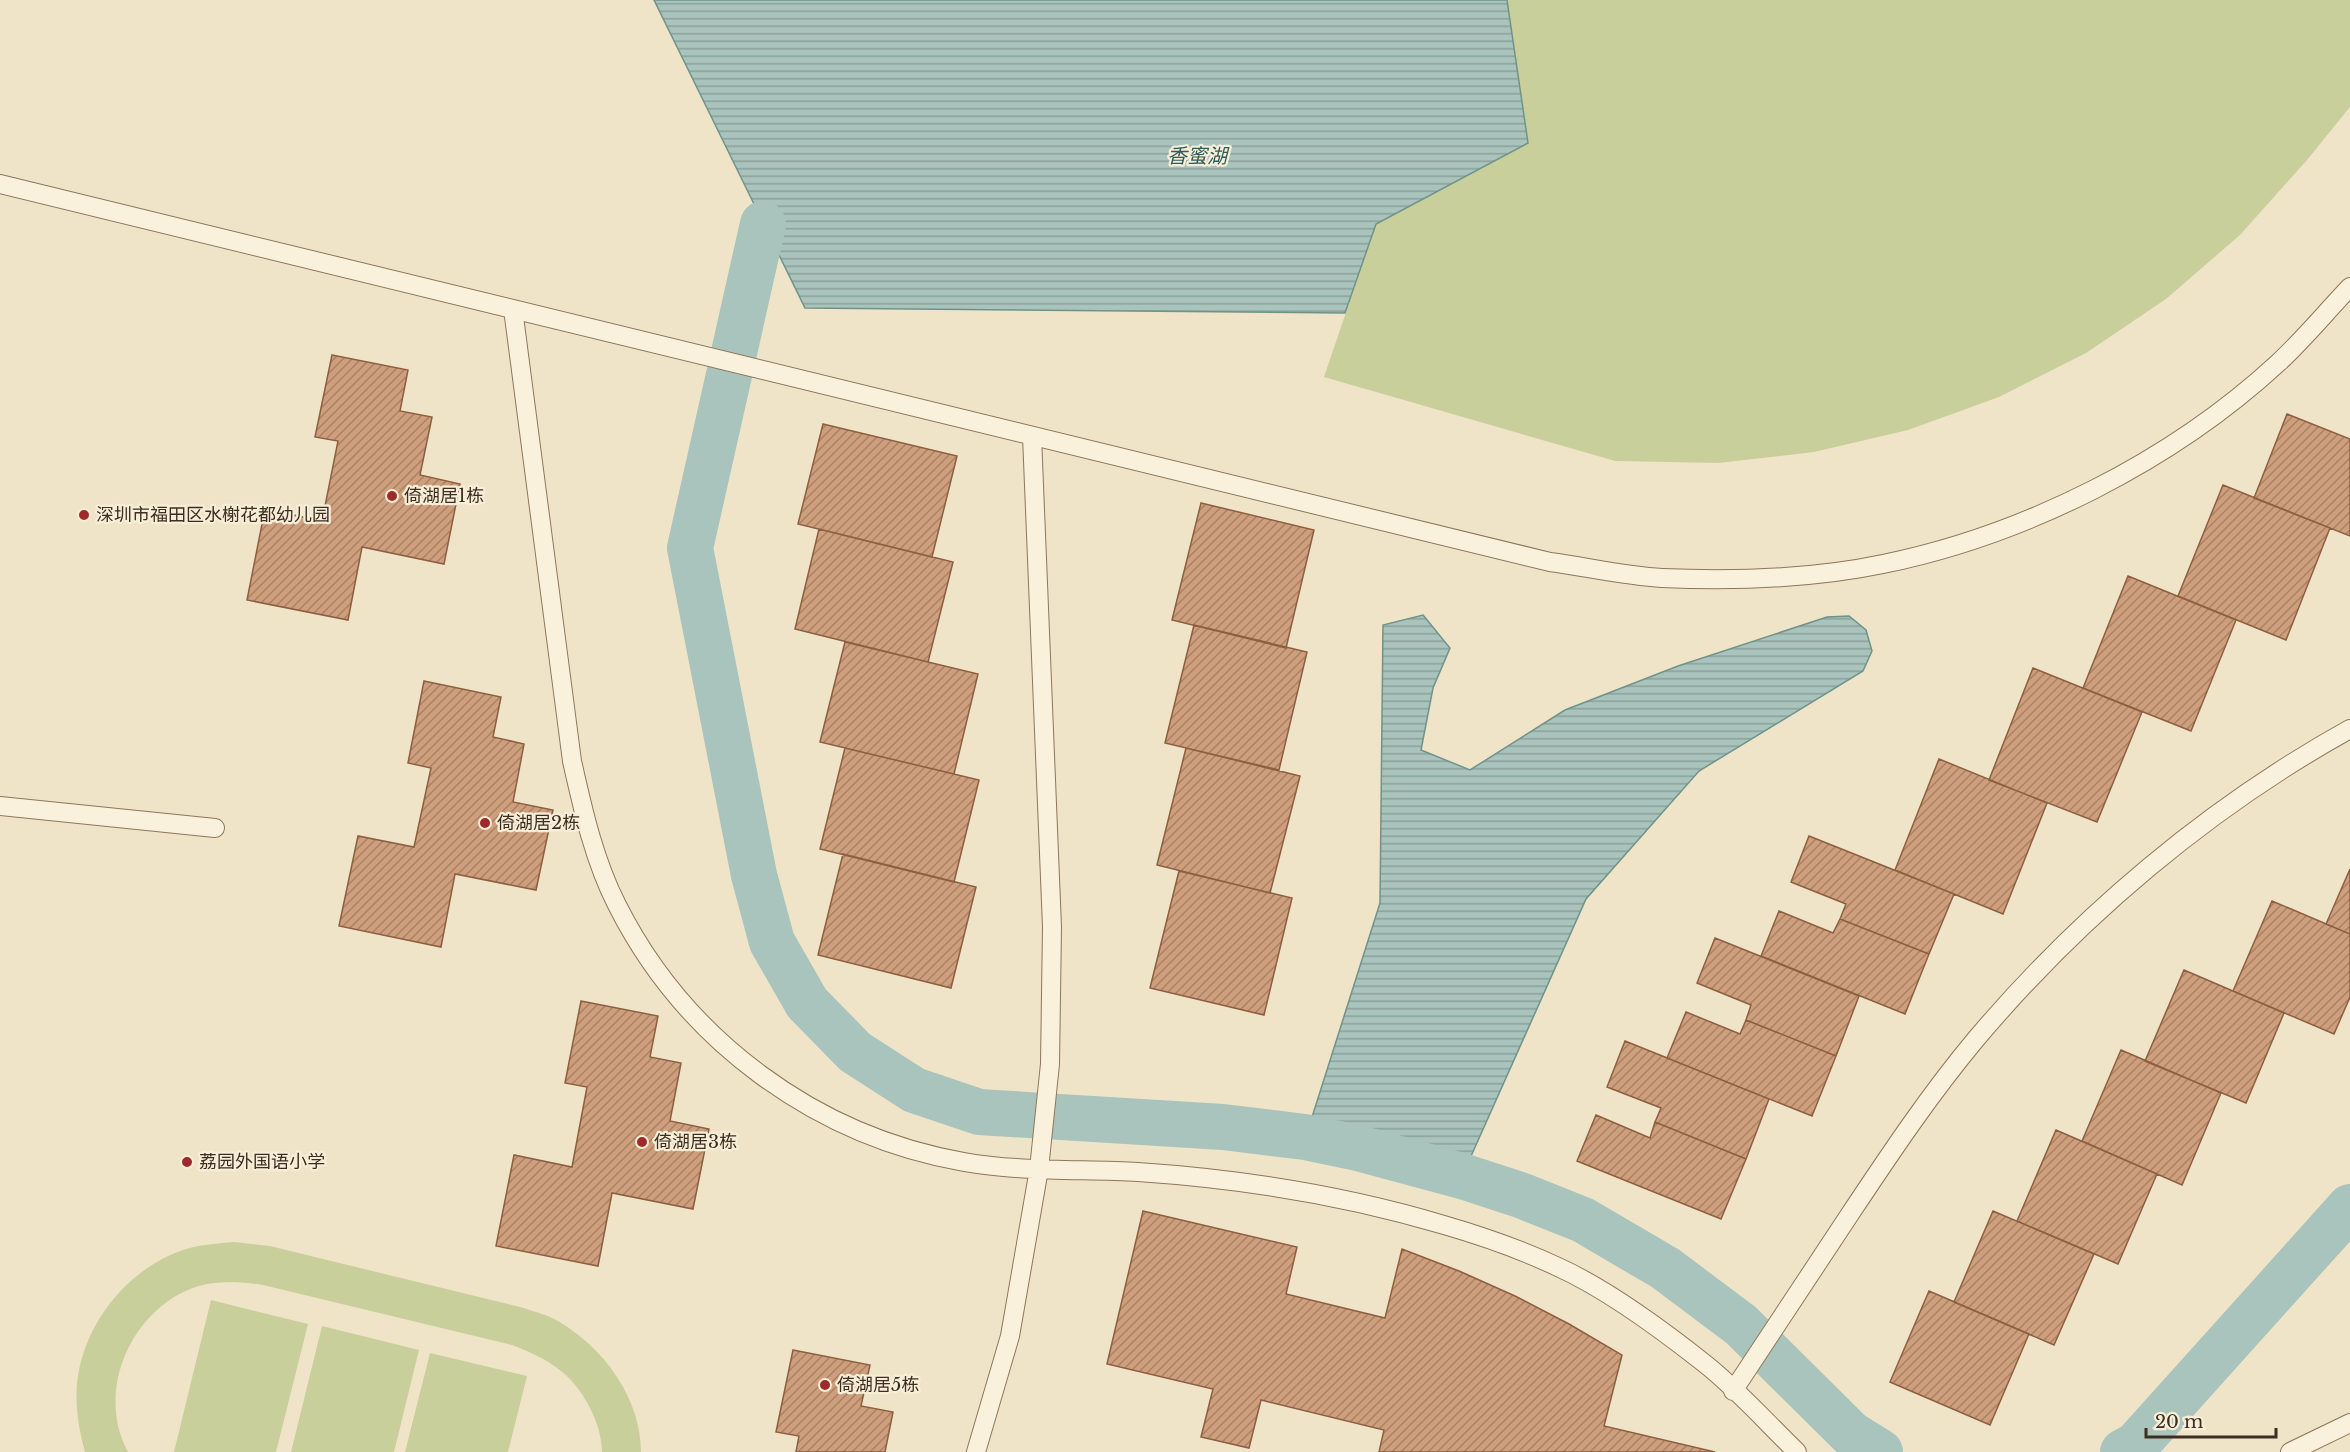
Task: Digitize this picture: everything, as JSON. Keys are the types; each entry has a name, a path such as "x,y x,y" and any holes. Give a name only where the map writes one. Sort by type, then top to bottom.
{"lane":[{"path":"0,184 1550,562 1660,578 1772,579 1883,564 1980,538 2094,490 2191,433 2278,363 2350,287"},
{"path":"513,309 572,761 589,834 616,904 655,969 703,1026 735,1055 759,1076 823,1115 892,1145 965,1163 1040,1169 1136,1172 1240,1181 1347,1199 1447,1225 1560,1268 1635,1312 1707,1365 1797,1452"},
{"path":"976,1452 1010,1336 1040,1169 1050,1064 1052,927 1032,436"},
{"path":"1733,1391 1907,1128 1976,1039 2053,956 2136,879 2225,808 2319,746 2350,729"},
{"path":"0,806 215,828"},
{"path":"2290,1452 2350,1423"}],"green space":[{"path":"1507,0 2350,0 2350,107 2307,160 2240,235 2166,299 2086,353 1999,397 1908,430 1814,452 1718,463 1615,461 1324,377 1376,224 1527,143"},
{"path":"234,1242 270,1246 524,1308 554,1319 590,1345 617,1376 634,1413 641,1452 602,1452 595,1419 577,1387 569,1378 538,1356 512,1345 263,1285 228,1282 207,1284 182,1293 160,1308 142,1327 128,1350 119,1375 116,1401 118,1427 128,1452 85,1452 78,1418 77,1384 81,1360 101,1316 116,1296 153,1264 175,1253 198,1246"},
{"path":"211,1300 308,1324 276,1452 174,1452"},
{"path":"322,1326 419,1350 394,1452 291,1452"},
{"path":"430,1353 527,1376 508,1452 405,1452"}],"water":[{"name":"香蜜湖","path":"654,0 1507,0 1528,143 1376,224 1345,313 805,308"},
{"path":"1423,615 1450,648 1433,688 1421,750 1470,770 1565,710 1678,666 1827,617 1849,616 1866,630 1872,651 1863,671 1699,771 1586,899 1455,1192 1300,1155 1380,903 1383,625"}],"building":[{"name":"倚湖居1栋","path":"332,355 408,370 400,411 432,417 420,475 460,484 444,564 362,547 348,620 247,600 265,509 322,521 338,441 315,437"},
{"path":"2287,414 2350,439 2350,536 2254,498"},
{"path":"823,424 957,456 932,557 798,524"},
{"path":"2223,485 2330,528 2286,640 2178,596"},
{"path":"1201,503 1314,530 1286,648 1172,620"},
{"path":"819,529 953,562 928,662 795,629"},
{"path":"2128,576 2236,620 2191,731 2083,688"},
{"path":"1194,625 1307,652 1279,770 1165,743"},
{"path":"845,642 978,674 954,774 820,742"},
{"path":"2033,668 2142,712 2097,822 1989,780"},
{"name":"倚湖居2栋","path":"424,681 501,697 493,737 524,744 513,802 553,810 536,890 455,874 441,947 339,926 358,836 414,847 431,768 408,763"},
{"path":"845,748 979,780 954,882 820,849"},
{"path":"1186,748 1300,776 1270,893 1157,865"},
{"path":"1939,759 2047,803 2003,914 1895,870"},
{"path":"1809,836 1954,894 1929,954 1840,919 1846,904 1791,882"},
{"path":"843,854 976,887 951,988 818,955"},
{"path":"2350,869 2350,934 2326,924"},
{"path":"1179,871 1292,898 1264,1015 1150,988"},
{"path":"2272,901 2350,934 2350,997 2334,1034 2233,991"},
{"path":"1779,911 1833,933 1840,919 1929,954 1905,1014 1761,956"},
{"path":"1715,938 1859,996 1836,1056 1746,1020 1751,1005 1697,983"},
{"path":"2184,970 2284,1013 2246,1103 2145,1061"},
{"name":"倚湖居3栋","path":"581,1001 658,1016 650,1057 681,1063 670,1121 709,1129 693,1209 612,1193 598,1266 496,1246 514,1155 572,1167 587,1087 565,1083"},
{"path":"1686,1012 1740,1034 1746,1020 1836,1056 1812,1116 1667,1058"},
{"path":"1625,1041 1769,1099 1746,1159 1655,1122 1661,1108 1607,1087"},
{"path":"2121,1050 2221,1093 2182,1185 2082,1141"},
{"path":"1596,1115 1650,1138 1655,1122 1746,1159 1721,1219 1577,1161"},
{"path":"2056,1130 2157,1174 2118,1264 2017,1221"},
{"path":"1143,1211 1297,1247 1286,1294 1385,1318 1402,1249 1459,1271 1515,1296 1622,1355 1604,1426 1715,1452 1379,1452 1384,1430 1261,1400 1249,1448 1201,1437 1213,1389 1107,1364"},
{"path":"1993,1211 2094,1254 2054,1345 1954,1302"},
{"path":"1929,1291 2029,1334 1990,1425 1890,1382"},
{"name":"倚湖居5栋","path":"793,1350 870,1365 861,1406 893,1412 885,1452 796,1452 799,1436 776,1432"}],"waterway":[{"path":"763,224 690,548 754,875 772,942 807,1003 855,1052 914,1090 979,1112 1223,1127 1305,1137 1358,1148 1462,1176 1523,1196 1583,1220 1665,1268 1741,1325 1851,1434 1880,1452"},
{"path":"2123,1452 2136,1445 2350,1207"}],"place":[{"name":"倚湖居1栋","path":"392,496"},
{"name":"深圳市福田区水榭花都幼儿园","path":"84,515"},
{"name":"倚湖居2栋","path":"485,823"},
{"name":"倚湖居3栋","path":"642,1142"},
{"name":"荔园外国语小学","path":"187,1162"},
{"name":"倚湖居5栋","path":"825,1385"}]}
